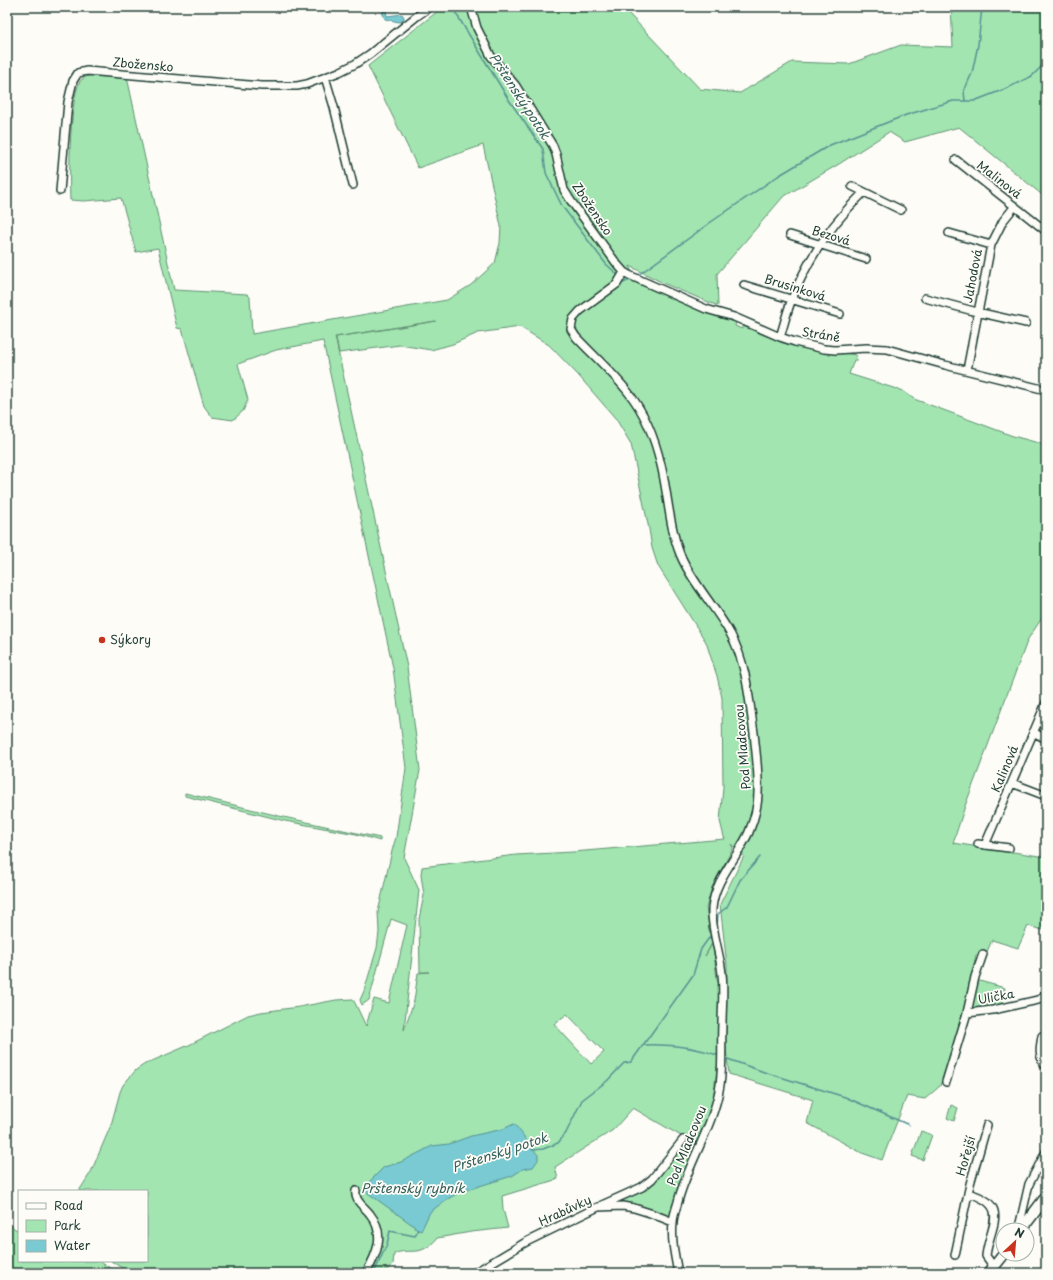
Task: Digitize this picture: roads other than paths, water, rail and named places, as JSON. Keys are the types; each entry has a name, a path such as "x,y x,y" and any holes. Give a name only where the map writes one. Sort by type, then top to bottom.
{"street":[{"name":"Zbožensko","path":"60,191 68,102 73,81 78,73 87,71 262,86 288,87 307,84 355,64 430,7"},
{"name":"Zbožensko","path":"471,7 477,28 491,56 516,86 553,146 564,190 580,216 624,272"},
{"path":"325,77 353,185"},
{"name":"Malinová","path":"956,160 1046,231"},
{"path":"852,186 901,210"},
{"path":"780,337 792,299 820,244 842,215 864,192"},
{"name":"Jahodová","path":"967,370 991,245 1003,221 1015,206"},
{"name":"Jahodová","path":"949,233 991,245"},
{"name":"Bezová","path":"790,235 866,259"},
{"name":"Stráně","path":"624,272 706,309 734,318 780,337 811,346 835,350 866,348 887,349 1046,390"},
{"name":"Pod Mladcovou","path":"624,272 616,284 580,311 573,319 571,329 576,337 613,374 629,393 644,416 655,442 659,457 676,541 680,553 689,570 719,613 740,654 748,684 758,766 756,809 748,833 727,870 714,898 712,910 723,975 721,1075 712,1118 683,1183 673,1222 674,1256 678,1273"},
{"name":"Brusinková","path":"744,284 840,314"},
{"name":"Jahodová","path":"925,298 1026,323"},
{"name":"Kalinová","path":"1009,848 981,844 1012,783 1046,703"},
{"path":"1033,732 1046,738"},
{"path":"1012,783 1046,796"},
{"path":"967,1013 975,977 983,954"},
{"name":"Ulička","path":"946,1082 967,1013 993,1010 1038,1000 1043,997 1046,990"},
{"path":"1042,1036 1040,1056 1046,1067"},
{"name":"Hořejší","path":"955,1255 968,1193 987,1125"},
{"path":"598,1207 642,1187 652,1179 683,1140"},
{"path":"1020,1222 1028,1188 1046,1152"},
{"path":"356,1191 355,1195 357,1199 375,1221 378,1231 379,1242 376,1255 366,1273"},
{"name":"Hořejší","path":"968,1193 986,1201 994,1210 996,1219 986,1256 992,1270"},
{"path":"1028,1222 1046,1197"},
{"name":"Hrabůvky","path":"474,1273 526,1242 568,1220 598,1207 623,1206 634,1208 673,1222"}],"water":[{"path":"386,11 387,16 402,14 404,20 399,22 385,19 382,12"},
{"name":"Prštenský rybník","path":"514,1124 538,1155 538,1160 533,1167 523,1169 512,1176 460,1192 446,1200 430,1212 421,1231 414,1228 414,1226 365,1191 367,1184 384,1167 401,1162 432,1146 449,1144 471,1136 503,1129"}],"waterway":[{"name":"Prštenský potok","path":"452,7 509,100 543,149 546,173 562,206 606,264 618,275"},
{"path":"965,101 964,91 972,73 978,45 982,7"},
{"path":"637,276 711,222 778,176 830,145 906,115 953,101 974,101 1005,89 1032,76 1046,62"},
{"path":"623,283 632,279"},
{"name":"Prštenský potok","path":"717,927 718,914 727,907 740,880 760,857"},
{"name":"Prštenský potok","path":"532,1150 543,1149 558,1143 566,1133 582,1100 607,1081 624,1063 631,1062 693,975 701,949 711,935"},
{"path":"643,1045 682,1047 701,1050 720,1056"},
{"path":"725,1058 764,1072 845,1097 909,1125"},
{"name":"Prštenský potok","path":"374,1273 387,1244 390,1231 415,1236 418,1229"}],"place":[{"name":"Sýkory","path":"102,640"}]}
